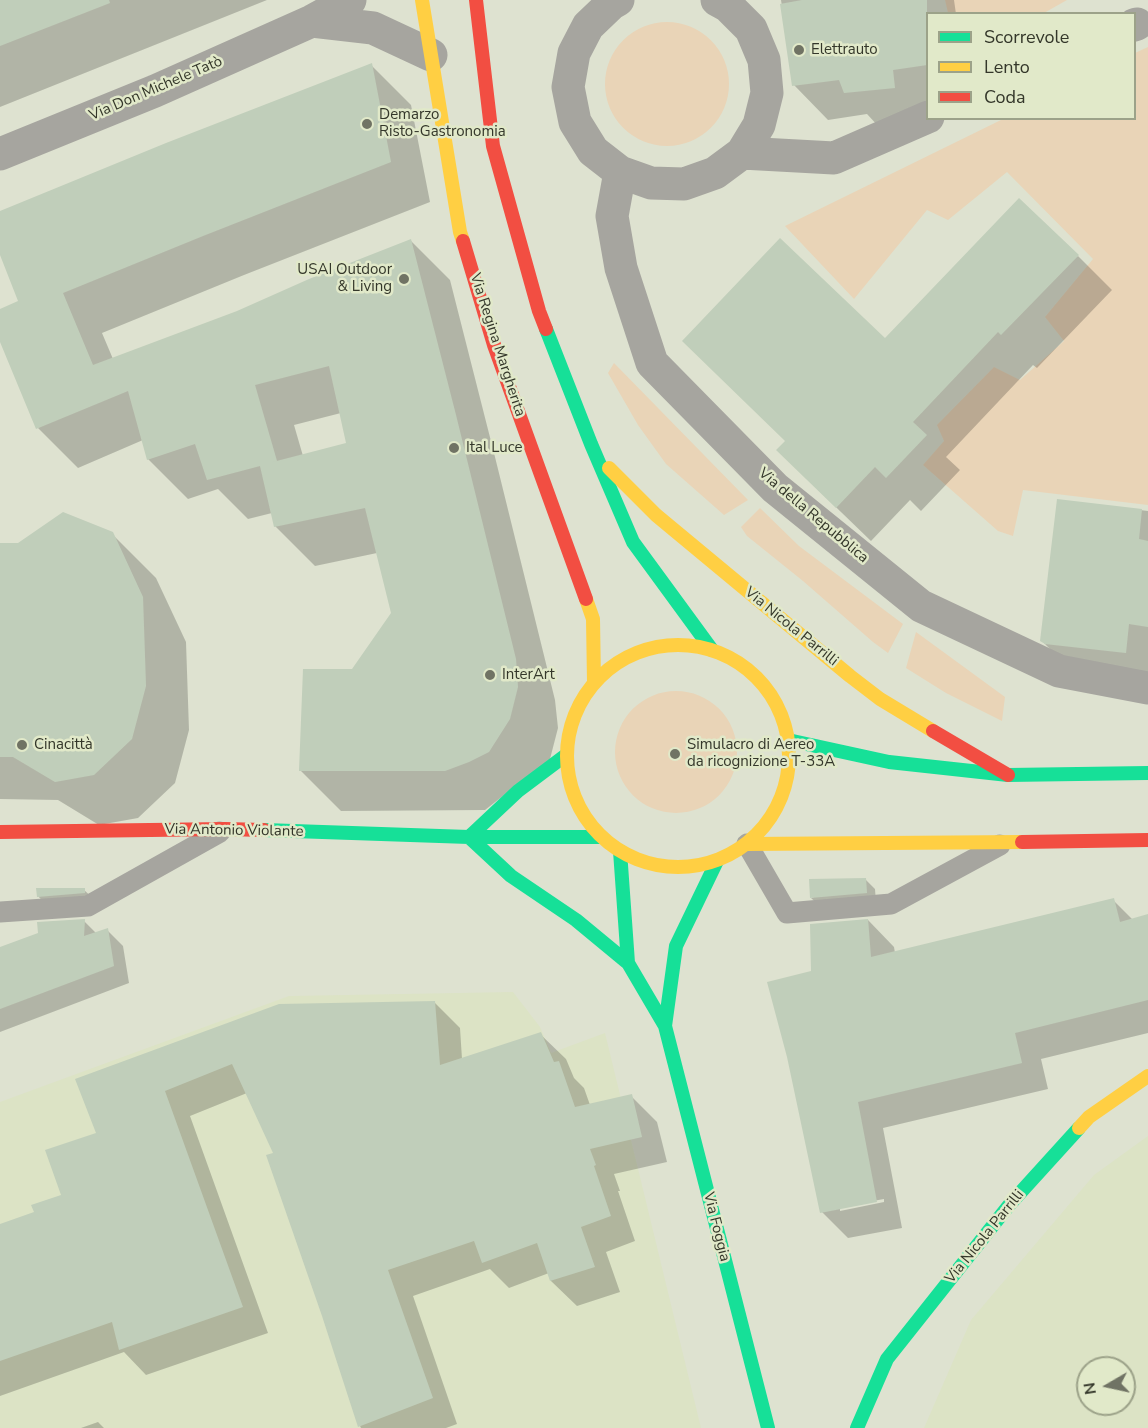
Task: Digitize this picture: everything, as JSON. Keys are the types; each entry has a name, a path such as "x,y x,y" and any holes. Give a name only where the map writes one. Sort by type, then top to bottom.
{"main road":[{"name":"Via Regina Margherita","path":"422,0 460,232 494,345 593,619 594,682"},
{"path":"476,0 493,146 539,311 633,542 712,650"},
{"name":"Via Nicola Parrilli","path":"595,453 656,515 850,676 880,699 1008,775"},
{"path":"672,645 693,645 712,650 734,660 753,674 777,704 788,740 787,776 777,808 764,827 747,844 717,861 677,868 641,862 620,851 601,837 588,822 578,805 569,781 566,755 568,734 574,714 594,682 608,669 627,657 646,649 672,645"},
{"path":"788,740 889,762 1008,775 1148,773"},
{"path":"468,837 518,791 566,755"},
{"name":"Via Antonio Violante","path":"0,832 225,830 468,837 601,837"},
{"name":"Via Foggia","path":"468,837 512,876 576,920 628,963 665,1026 768,1428"},
{"path":"747,844 1148,840"},
{"name":"Via Foggia","path":"620,851 628,963"},
{"name":"Via Foggia","path":"665,1026 676,946 717,861"},
{"name":"Via Nicola Parrilli","path":"857,1428 887,1359 1010,1204 1089,1118 1148,1076"}],"street":[{"name":"Via Don Michele Tatò","path":"0,154 155,91 312,21 350,0"},
{"path":"618,0 588,26 574,53 568,87 575,122 593,151 620,172 651,183 684,184 715,173 742,153 759,125 767,93 764,60 751,29 724,2"},
{"path":"312,21 373,28 431,55"},
{"path":"742,153 834,158 926,117"},
{"name":"Via della Repubblica","path":"620,172 612,216 621,268 652,363 775,488 921,606 1059,671 1148,688"}],"lane":[{"path":"0,912 88,906 225,830"},
{"path":"747,844 787,913 891,904 1007,842"}],"shaded area":[{"path":"945,0 1067,0 1046,12 948,12"},
{"path":"667,22 691,26 711,40 725,60 729,84 725,108 711,128 691,142 667,146 643,142 623,128 609,108 605,84 609,60 623,40 643,26"},
{"path":"1148,47 1148,505 1023,490 1013,536 998,531 923,465 944,441 937,425 994,367 1020,380 1064,341 1045,317 1093,259 1007,172 948,220 927,210 854,299 785,226 1001,120 1136,120 1136,53"},
{"path":"614,363 748,500 724,515 666,464 638,425 608,373"},
{"path":"760,508 799,546 903,624 888,653 747,536 741,527"},
{"path":"916,632 1005,697 1002,721 946,693 906,668"},
{"path":"676,691 699,696 710,701 719,709 727,718 732,729 737,752 732,775 727,786 719,795 710,803 699,808 676,813 653,808 642,803 633,795 625,786 620,775 615,752 620,729 625,718 633,709 642,701 653,696"},
{"path":"513,992 540,1027 551,1053 605,1033 701,1428 0,1428 0,1102 289,996"},
{"path":"1148,1136 1148,1428 924,1428 971,1320 1094,1175"}],"building":[{"path":"0,0 109,0 110,3 0,46"},
{"path":"802,0 927,0 926,65 893,70 895,88 844,93 839,80 792,86 780,4"},
{"path":"372,63 391,162 63,293 93,365 237,311 309,279 411,239 516,659 518,687 510,719 489,752 445,771 299,771 303,669 352,669 391,613 365,508 274,527 260,466 207,480 195,444 147,460 128,391 36,429 0,342 0,309 18,301 0,255 0,211 166,143","holes":["329,366 346,443 277,461 255,385"]},
{"path":"1019,198 1079,255 1001,335 998,332 913,422 927,435 886,478 875,467 836,508 776,450 785,441 682,341 780,238 885,338"},
{"path":"1057,499 1142,509 1139,539 1148,541 1148,627 1129,624 1126,653 1045,644 1040,641"},
{"path":"63,512 113,532 143,597 146,686 132,739 94,775 55,782 13,757 0,757 0,543 18,543"},
{"path":"866,878 867,893 810,898 809,879"},
{"path":"36,888 85,888 85,893 37,897"},
{"path":"1114,898 1120,922 1148,914 1148,1000 1015,1033 1022,1063 858,1102 877,1202 820,1213 787,1057 767,982 811,971 810,924 868,919 871,957"},
{"path":"85,919 84,936 108,928 114,966 0,1009 0,947 38,933 37,922"},
{"path":"435,1001 440,1065 541,1032 554,1062 559,1061 575,1107 632,1094 642,1137 590,1149 611,1216 581,1227 595,1267 550,1281 537,1243 482,1263 474,1241 388,1270 433,1398 358,1427 266,1155 273,1153 232,1064 165,1091 243,1307 119,1350 112,1322 0,1361 0,1224 34,1212 31,1205 61,1195 45,1150 96,1133 75,1079 279,1004"}],"traffic: fast":[{"path":"546,329 591,444 633,542 712,650"},
{"path":"788,740 889,762 1008,775 1148,773"},
{"path":"469,837 518,791 566,755"},
{"path":"264,830 469,837 601,837"},
{"path":"469,837 511,876 576,920 628,963 665,1026 768,1428"},
{"path":"620,851 628,963"},
{"path":"665,1026 676,946 717,861"},
{"path":"857,1428 887,1359 1010,1204 1079,1128"}],"traffic: slow":[{"path":"422,0 463,241"},
{"path":"609,468 656,515 850,676 880,699 933,731"},
{"path":"586,599 593,619 594,682"},
{"path":"678,645 700,647 720,653 748,670 764,686 781,714 787,734 789,756 787,778 781,798 764,826 748,842 720,859 700,865 678,867 656,865 636,859 608,842 592,826 575,798 569,778 567,756 569,734 575,714 592,686 608,670 636,653 656,647 678,645"},
{"path":"747,844 1022,842"},
{"path":"1079,1128 1089,1117 1148,1076"}],"traffic: jam":[{"path":"476,0 493,146 546,329"},
{"path":"463,241 494,345 586,599"},
{"path":"933,731 1008,775"},
{"path":"0,832 264,830"},
{"path":"1022,842 1148,840"}],"place":[{"name":"Elettrauto","path":"799,50"},
{"name":"Demarzo Risto-Gastronomia","path":"367,124"},
{"name":"USAI Outdoor & Living","path":"404,279"},
{"name":"Ital Luce","path":"454,448"},
{"name":"InterArt","path":"490,675"},
{"name":"Cinacittà","path":"22,745"},
{"name":"Simulacro di Aereo da ricognizione T-33A","path":"675,754"}]}
